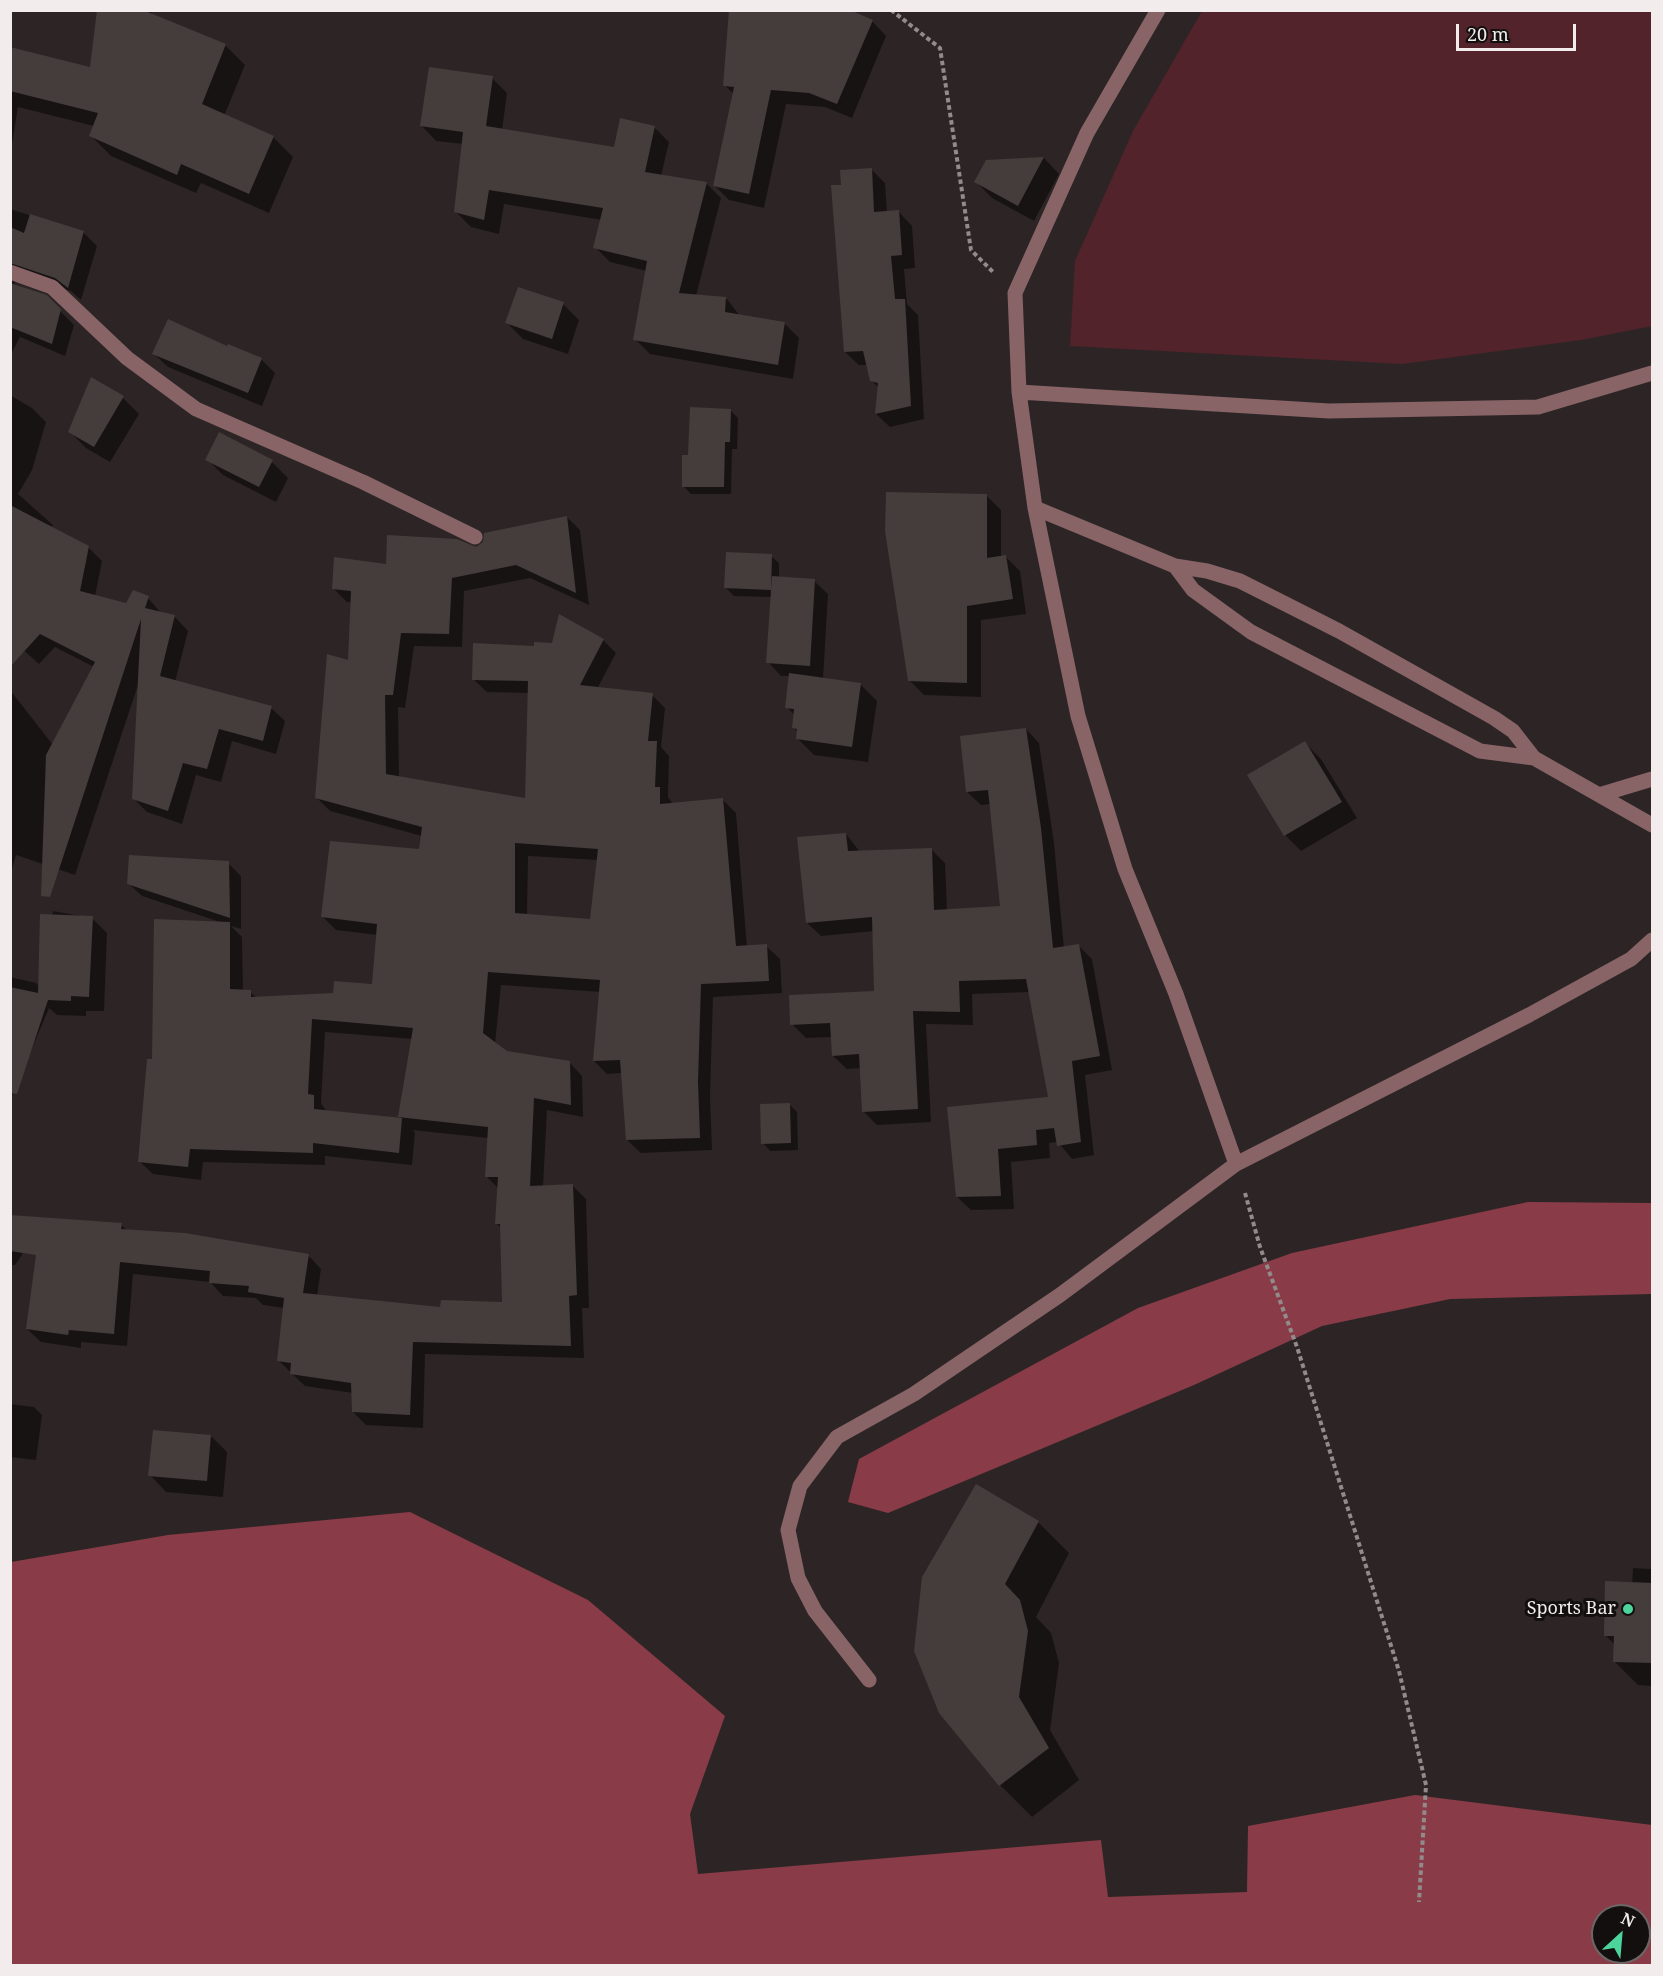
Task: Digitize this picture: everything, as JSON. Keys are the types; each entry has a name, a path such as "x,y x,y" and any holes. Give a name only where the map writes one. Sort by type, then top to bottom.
{"street":[{"path":"1158,10 1087,133 1015,293 1019,392 1035,508 1078,716 1125,869 1176,994 1236,1164"},
{"path":"10,272 52,287 128,358 196,409 363,482 475,537"},
{"path":"1019,392 1329,411 1538,407 1653,373"},
{"path":"1035,508 1175,566 1208,571 1240,581 1339,630 1494,718 1513,731 1534,758"},
{"path":"1175,566 1193,590 1251,632 1480,751 1534,758 1653,825"},
{"path":"1599,795 1653,778"},
{"path":"869,1680 815,1611 798,1578 788,1530 800,1486 837,1437 914,1394 1060,1295 1236,1164 1529,1015 1631,959 1653,940"}],"path":[{"path":"891,10 940,48 971,250 1015,293"},
{"path":"1236,1164 1260,1246 1297,1347 1399,1671 1426,1785 1419,1902"}],"shaded area":[{"path":"1202,11 1652,11 1652,326 1581,340 1402,364 1070,346 1075,261 1133,131"},
{"path":"1528,1202 1652,1203 1652,1294 1450,1299 1322,1326 1194,1385 888,1513 848,1502 859,1459 1138,1308 1292,1253"},
{"path":"410,1512 588,1600 725,1716 690,1814 698,1874 1101,1840 1108,1897 1247,1892 1248,1826 1415,1795 1652,1825 1652,1965 11,1965 11,1562 168,1535"}],"building":[{"path":"97,10 143,10 226,44 202,104 274,136 249,194 181,164 177,175 89,136 98,113 10,91 10,47 90,67"},
{"path":"729,10 850,10 873,20 837,104 809,93 771,90 749,194 713,186 734,87 723,86"},
{"path":"429,67 493,76 486,126 614,147 620,118 655,126 645,172 707,182 679,293 726,297 725,312 785,322 778,365 633,340 647,261 593,248 603,208 489,190 484,220 454,212 463,132 420,126"},
{"path":"1044,157 1018,206 974,182 986,160"},
{"path":"872,168 874,212 899,210 902,255 891,256 895,299 905,299 911,406 875,414 878,383 870,381 863,351 844,352 831,185 841,185 840,170"},
{"path":"30,214 84,231 68,288 55,278 10,263 10,227 24,233"},
{"path":"10,283 47,295 61,309 52,344 10,327"},
{"path":"518,287 564,302 552,339 505,323"},
{"path":"168,319 227,346 228,344 262,358 248,393 152,354"},
{"path":"91,377 124,396 94,447 68,432"},
{"path":"690,407 731,409 730,442 725,442 724,487 682,487 682,455 688,455"},
{"path":"219,432 273,460 259,487 205,460"},
{"path":"886,492 987,494 987,558 1006,555 1013,599 967,606 967,683 908,681 885,531"},
{"path":"10,505 89,546 80,591 126,603 133,590 149,596 145,608 175,615 160,676 272,706 263,741 219,729 207,769 183,763 168,811 132,799 141,619 50,897 41,896 46,755 95,662 40,634 10,667"},
{"path":"567,516 576,593 516,565 452,578 449,634 401,633 393,695 385,695 386,774 525,798 528,681 472,680 473,643 534,646 534,642 552,643 559,614 604,639 580,685 653,693 648,741 657,741 655,787 660,787 660,804 723,798 736,946 767,944 769,981 701,984 698,1082 700,1138 626,1140 620,1060 593,1061 600,980 488,972 483,1033 507,1051 570,1061 571,1105 534,1098 530,1186 573,1184 577,1295 569,1296 571,1346 413,1342 410,1415 352,1412 351,1383 290,1374 291,1363 277,1361 284,1298 248,1292 249,1286 209,1283 210,1271 120,1262 114,1334 69,1330 68,1335 26,1329 36,1255 10,1251 10,1215 122,1223 121,1229 185,1233 309,1254 303,1293 440,1307 441,1300 502,1302 500,1224 495,1224 498,1177 485,1177 488,1127 398,1117 413,1028 312,1019 308,1094 314,1095 314,1109 402,1118 399,1153 313,1143 313,1153 190,1149 188,1167 138,1162 147,1059 152,1059 154,919 230,922 230,989 251,990 251,997 333,993 334,981 372,984 377,924 321,917 330,841 419,849 422,827 315,798 327,654 348,660 351,591 332,589 334,557 386,564 387,535 457,539 476,547 483,542 484,533","holes":["515,843 598,849 590,919 515,913"]},
{"path":"726,552 772,554 771,590 724,588"},
{"path":"772,576 815,579 810,666 766,663"},
{"path":"789,673 861,683 852,747 796,739 797,729 792,728 794,709 785,708"},
{"path":"1026,728 1041,828 1053,948 1079,944 1100,1056 1072,1061 1081,1142 1057,1146 1054,1128 1036,1130 1037,1145 998,1149 1001,1196 956,1197 947,1107 1048,1097 1026,979 959,981 960,1012 913,1011 918,1109 862,1112 859,1054 832,1056 830,1023 790,1025 789,995 874,991 872,917 806,923 797,837 846,833 848,851 932,848 934,910 1000,906 988,790 966,792 960,736"},
{"path":"1305,741 1342,802 1284,836 1247,775"},
{"path":"129,855 229,861 230,918 127,884"},
{"path":"40,914 93,916 89,997 71,996 71,1001 48,1000 17,1094 10,1093 10,987 38,993"},
{"path":"790,1103 791,1143 761,1144 760,1104"},
{"path":"153,1430 211,1435 207,1481 148,1476"},
{"path":"976,1484 1039,1521 1005,1584 1020,1600 1028,1631 1019,1697 1049,1748 999,1786 939,1713 914,1651 922,1577"},
{"name":"Sports Bar","path":"1605,1581 1653,1583 1653,1663 1613,1662 1614,1636 1604,1636"}],"place":[{"name":"Sports Bar","path":"1628,1609"}]}
